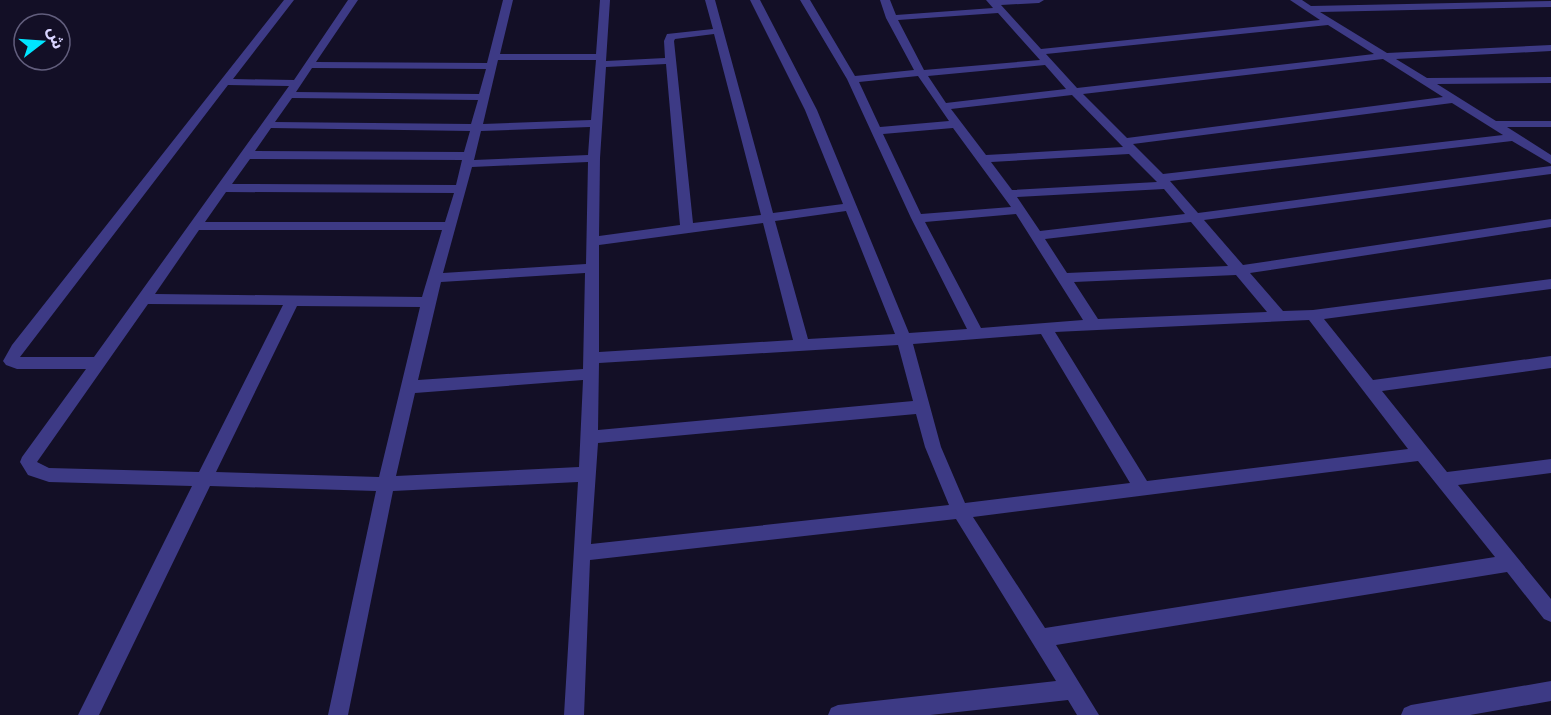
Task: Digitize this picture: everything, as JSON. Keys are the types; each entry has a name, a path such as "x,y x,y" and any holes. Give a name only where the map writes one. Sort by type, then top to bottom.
{"street":[{"path":"98,363 17,363 11,361 17,349 289,0"},
{"path":"353,0 297,83 28,462 34,470 49,475 386,484 588,474"},
{"path":"338,715 386,484 428,302 469,160 508,0"},
{"path":"574,715 581,553 590,437 594,158 605,0"},
{"path":"710,0 770,218 802,345"},
{"path":"755,0 811,110 904,339 933,447 960,511 1089,715"},
{"path":"805,0 852,79 917,218 977,333"},
{"path":"885,0 891,18 922,73 1019,210 1094,324"},
{"path":"891,18 1039,0"},
{"path":"1295,0 1551,160"},
{"path":"1310,9 1551,4"},
{"path":"995,5 1075,92 1163,182 1278,315"},
{"path":"1039,52 1330,22"},
{"path":"687,229 669,41 671,36 718,31"},
{"path":"945,106 1385,57 1551,48"},
{"path":"308,65 672,61"},
{"path":"852,79 1048,62"},
{"path":"1427,81 1551,80"},
{"path":"223,82 297,83"},
{"path":"287,95 484,97"},
{"path":"982,159 1128,146 1455,99"},
{"path":"267,125 477,128 597,123"},
{"path":"876,131 958,124"},
{"path":"1494,124 1551,124"},
{"path":"1008,194 1163,182 1515,137"},
{"path":"245,156 469,160 594,158"},
{"path":"1036,236 1195,218 1551,170"},
{"path":"222,188 461,189"},
{"path":"593,241 849,207"},
{"path":"917,218 1019,210"},
{"path":"1064,278 1239,270 1551,223"},
{"path":"195,226 451,226"},
{"path":"435,278 594,268"},
{"path":"408,387 802,345 1094,324 1313,315 1551,284"},
{"path":"144,299 428,302"},
{"path":"88,715 293,300"},
{"path":"1313,315 1368,387 1551,613"},
{"path":"1045,328 1142,488"},
{"path":"1368,387 1551,362"},
{"path":"590,437 921,407"},
{"path":"581,553 960,511 1422,454"},
{"path":"1444,480 1551,466"},
{"path":"1040,638 1511,563"},
{"path":"838,715 1073,689"},
{"path":"1411,715 1551,691"}]}
